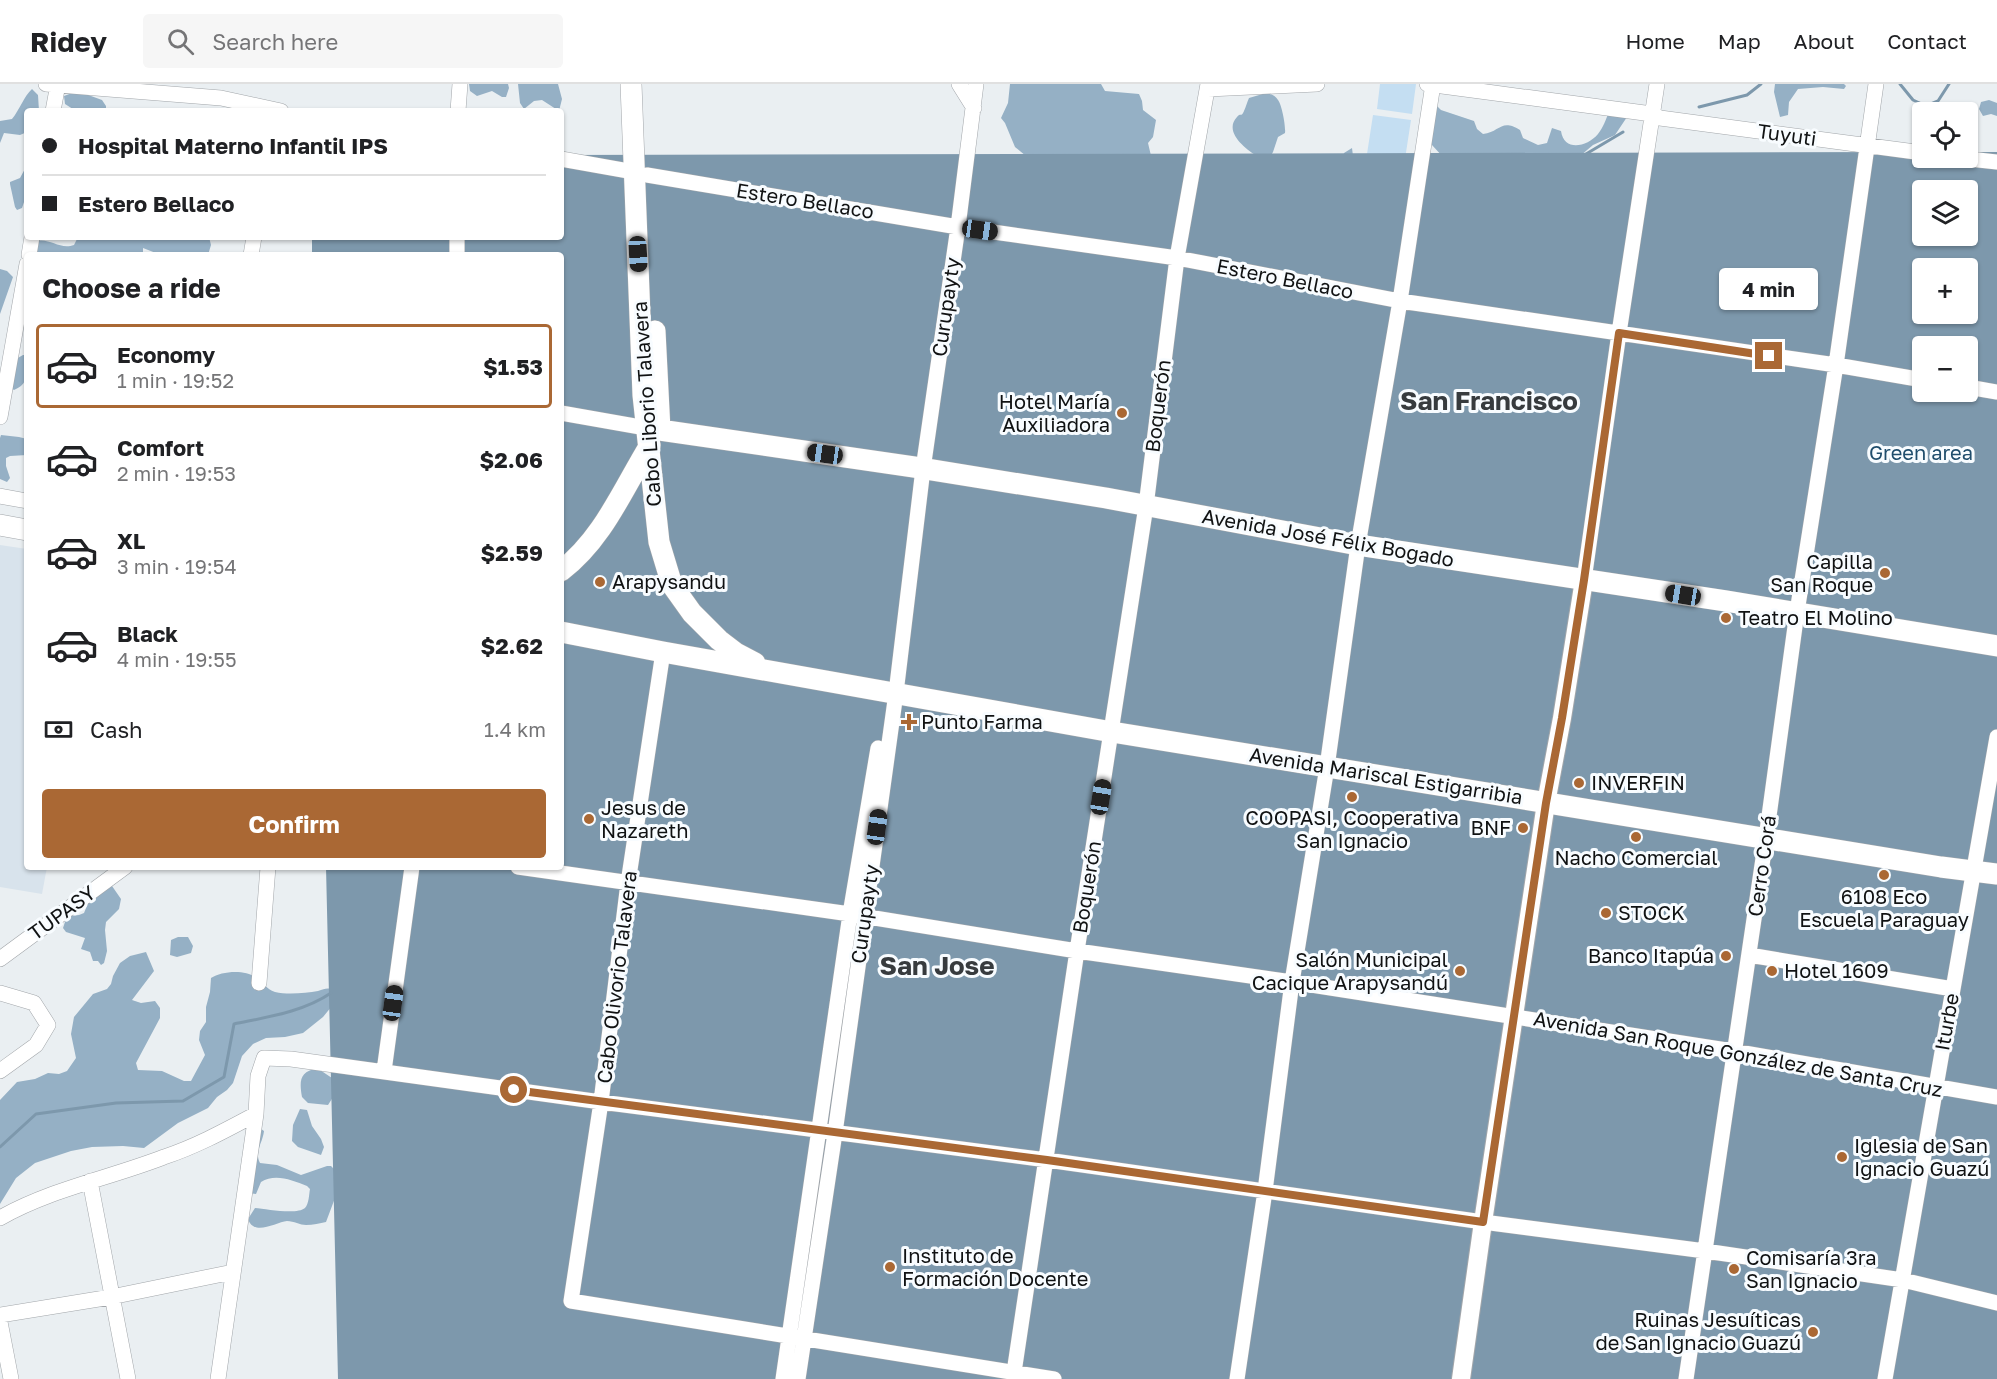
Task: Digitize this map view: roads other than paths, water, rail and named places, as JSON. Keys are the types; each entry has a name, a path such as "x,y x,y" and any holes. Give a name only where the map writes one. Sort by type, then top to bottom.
{"highway":[{"name":"Cabo Liborio Talavera","path":"631,84 641,173"},
{"name":"Cabo Liborio Talavera","path":"643,84 641,173 651,435 659,542 672,585 692,613 719,640 753,663 775,671"},
{"name":"Avenida José Félix Bogado","path":"651,435 918,468 1115,500 1358,545 1797,612 1997,646"},
{"path":"564,568 585,549 605,523 651,435"},
{"path":"0,525 24,529"},
{"path":"564,633 775,671"},
{"name":"Avenida Mariscal Estigarribia","path":"775,671 1112,732 1997,874"}],"main road":[{"path":"1461,1379 1546,803 1584,580"}],"street":[{"path":"458,108 460,84"},
{"path":"958,84 974,108"},
{"name":"Curupayty","path":"798,1379 796,1338 828,1132 857,915 892,692 918,468 976,84"},
{"path":"1208,87 1317,84"},
{"path":"1427,84 1652,114"},
{"path":"1237,1379 1265,1191 1292,982 1327,767 1358,545 1400,301 1433,84"},
{"path":"1584,580 1657,84"},
{"name":"Cerro Corá","path":"1686,1379 1797,612 1869,146 1876,84"},
{"path":"53,108 54,85 220,91 268,108"},
{"name":"Boquerón","path":"1014,1376 1146,506 1177,255 1208,87"},
{"name":"Tuyuti","path":"1652,114 1660,118 1912,152"},
{"name":"Estero Bellaco","path":"564,160 956,223 1177,255 1400,301 1619,333 1836,359 1912,377"},
{"path":"1978,160 1997,162"},
{"path":"0,417 22,323 24,299"},
{"path":"1978,389 1997,392"},
{"name":"Avenida José Félix Bogado","path":"564,414 651,435"},
{"path":"0,496 24,500"},
{"name":"Cabo Olivorio Talavera","path":"663,652 628,883 601,1102 571,1302 796,1338"},
{"name":"Iturbe","path":"1885,1379 1997,737"},
{"name":"TUPASY","path":"0,959 120,870"},
{"path":"259,983 268,870"},
{"path":"384,1071 412,870"},
{"name":"Avenida San Roque González de Santa Cruz","path":"539,870 857,915 1077,951 1292,982 1734,1051 1997,1097"},
{"path":"1749,955 1953,989"},
{"path":"0,993 34,1004 48,1025 36,1045 0,1071"},
{"path":"218,1379 256,1114 258,1076 264,1058 291,1059 384,1071 1705,1251 1903,1280 1997,1303"},
{"path":"0,1218 57,1192 163,1158 208,1140 256,1114"},
{"path":"90,1181 128,1379"},
{"path":"0,1316 111,1297 233,1272"},
{"path":"0,1322 11,1379"},
{"path":"783,1379 796,1338 1014,1376 1054,1379"}],"waterway":[{"path":"1699,107 1747,95 1761,84"},
{"path":"1900,84 1913,100 1926,106 1938,101 1949,84"},
{"path":"1586,154 1623,132"},
{"path":"0,1147 36,1114 116,1103 183,1101 224,1077 234,1024 297,1009 331,993"}],"place":[{"name":"Hotel María Auxiliadora","path":"1122,413"},
{"name":"Capilla San Roque","path":"1885,573"},
{"name":"Arapysandu","path":"600,582"},
{"name":"Teatro El Molino","path":"1726,618"},
{"name":"Punto Farma","path":"909,722"},
{"name":"INVERFIN","path":"1579,783"},
{"name":"COOPASI, Cooperativa San Ignacio","path":"1352,797"},
{"name":"Jesus de Nazareth","path":"589,819"},
{"name":"BNF","path":"1523,828"},
{"name":"Nacho Comercial","path":"1636,837"},
{"name":"6108 Eco Escuela Paraguay","path":"1884,875"},
{"name":"STOCK","path":"1606,913"},
{"name":"Banco Itapúa","path":"1726,956"},
{"name":"Salón Municipal Cacique Arapysandú","path":"1460,971"},
{"name":"Hotel 1609","path":"1772,971"},
{"name":"Iglesia de San Ignacio Guazú","path":"1842,1157"},
{"name":"Instituto de Formación Docente","path":"890,1267"},
{"name":"Comisaría 3ra San Ignacio","path":"1734,1269"},
{"name":"Ruinas Jesuíticas de San Ignacio Guazú","path":"1813,1332"}],"district":[{"name":"San Francisco","path":"1489,401"},
{"name":"San Jose","path":"937,966"}],"park label":[{"name":"Green area","path":"1921,453"}]}
